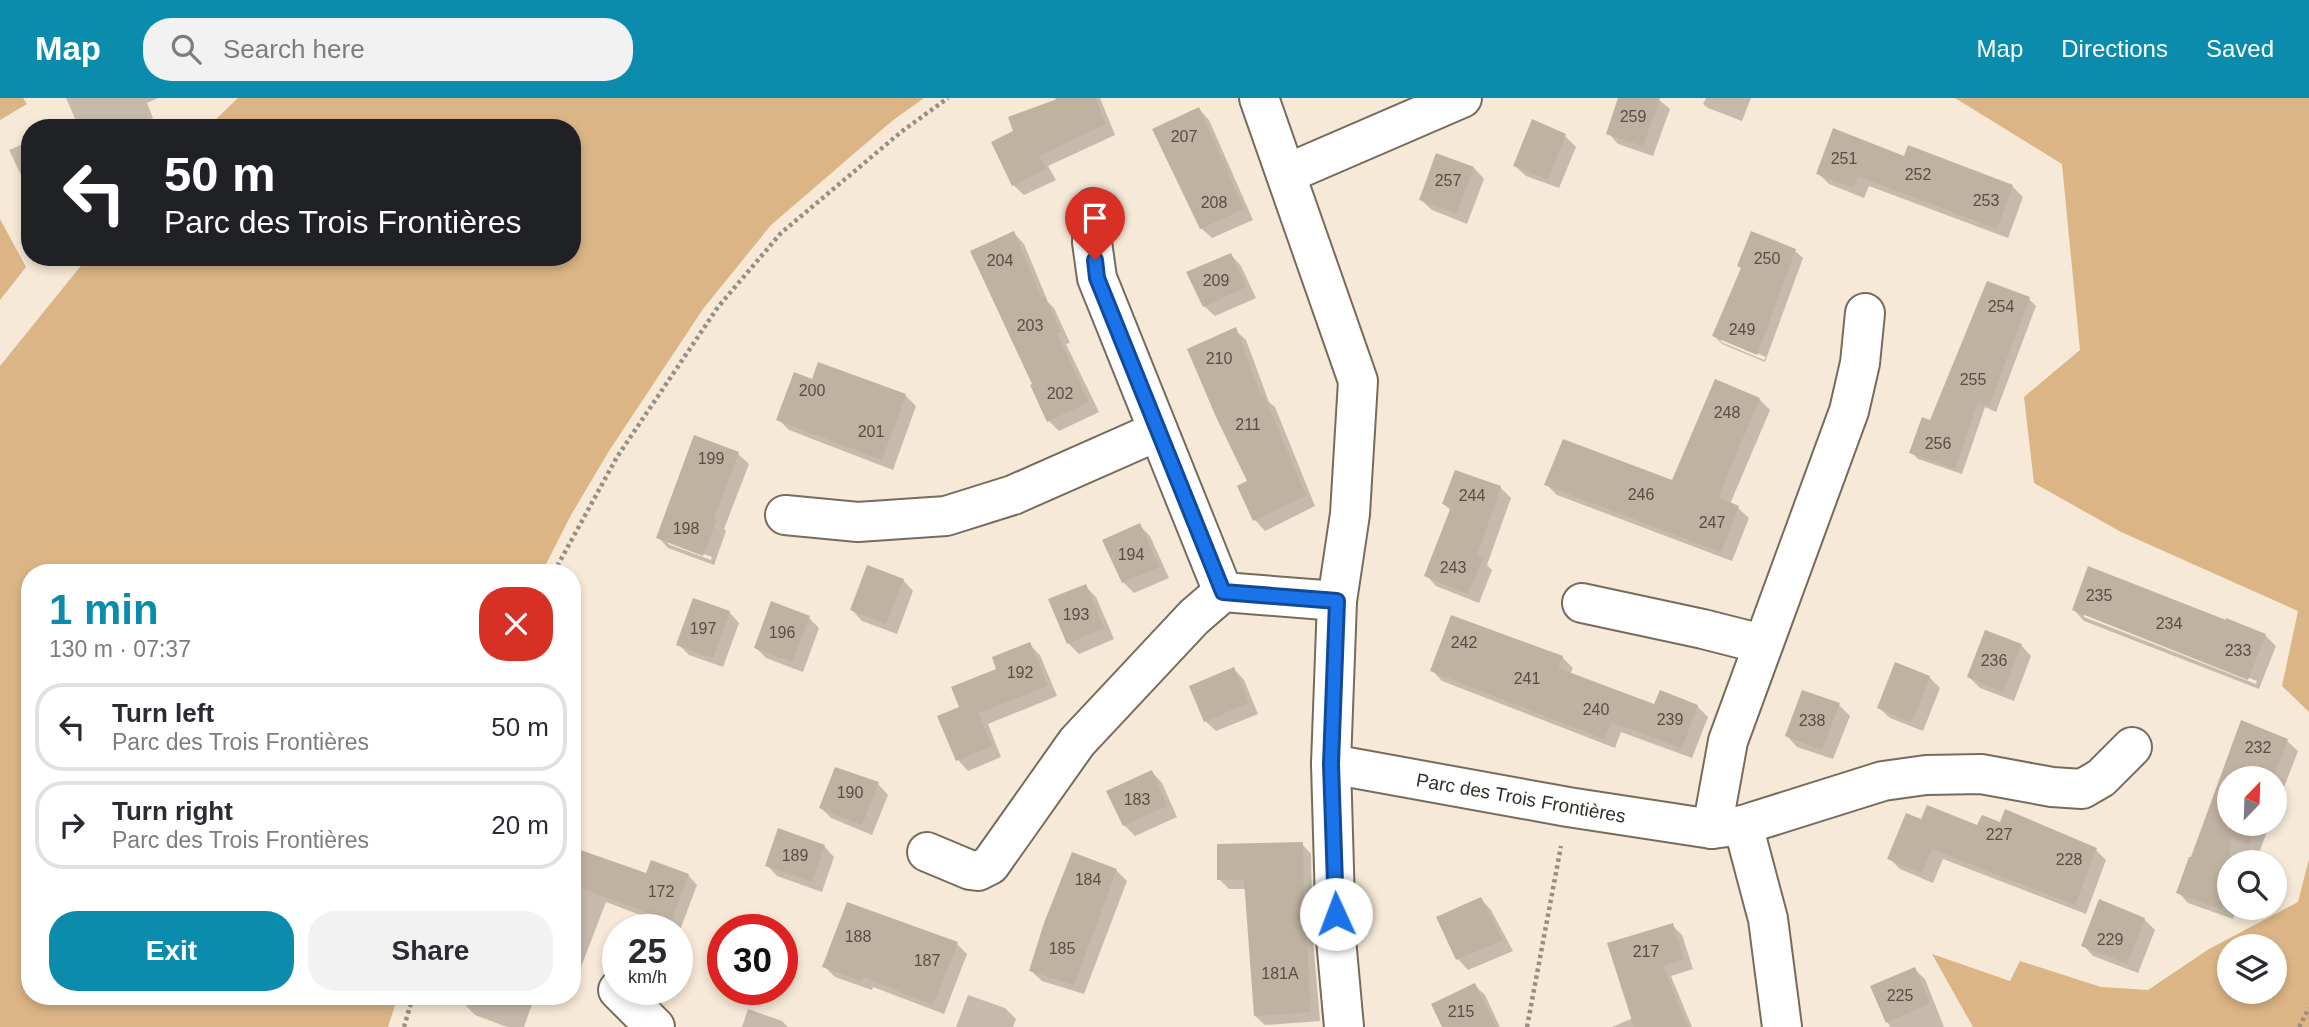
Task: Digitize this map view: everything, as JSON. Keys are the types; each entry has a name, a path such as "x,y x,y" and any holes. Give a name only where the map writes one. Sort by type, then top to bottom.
{"street":[{"path":"1259,98 1358,381 1350,514 1337,601 1331,764 1336,939 1344,1027"},
{"path":"1286,174 1462,98"},
{"path":"1093,208 1092,242 1097,278 1223,592"},
{"path":"1782,1027 1768,919 1727,827 1728,741 1849,411 1860,363 1865,313"},
{"path":"785,515 858,522 946,516 1013,495 1158,430"},
{"path":"928,852 970,870 978,871 990,865 1077,742 1194,617 1223,592 1337,601"},
{"path":"1581,603 1762,644"},
{"name":"Parc des Trois Frontières","path":"1331,764 1568,807 1727,827 1883,781 1926,775 1981,774 2052,787 2082,789 2101,778 2132,747"},
{"path":"633,1005 655,1027"}],"path":[{"path":"558,564 617,457 718,307 781,233 901,132 948,98"},
{"path":"1527,1027 1568,807"},
{"path":"404,1027 410,1005"},
{"path":"2299,1027 2309,1008"}],"shaded area":[{"path":"0,98 23,98 27,104 0,120"},
{"path":"238,98 924,98 892,121 771,225 703,309 609,451 546,564 21,564 21,1005 395,1005 388,1027 0,1027 0,366 81,266 581,266 581,119 216,119"},
{"path":"1955,98 2309,98 2309,712 2282,686 2298,611 2121,532 2034,483 2024,397 2080,350 2062,164"},
{"path":"0,219 21,258 21,266 26,267 0,300"},
{"path":"2309,859 2309,1027 1973,1027 1932,954 2010,981 2020,961 2101,987 2148,990 2217,945 2217,1004 2287,1004 2287,934 2237,934 2264,920 2287,920 2287,908 2298,902"}],"building":[{"path":"1060,98 1095,98 1106,124 1039,156 1047,169 1012,186 991,142 1013,131 1008,117"},
{"path":"1618,98 1660,98 1643,146 1606,134"},
{"path":"1199,107 1244,209 1200,229 1152,129"},
{"path":"1532,119 1566,134 1548,179 1513,166"},
{"path":"1833,128 1904,156 1908,145 2013,185 1997,229 1858,176 1854,188 1816,174"},
{"path":"1436,153 1474,167 1456,214 1419,200"},
{"path":"1014,231 1041,297 1044,296 1061,332 1057,334 1089,402 1047,422 970,251"},
{"path":"1751,231 1796,249 1757,355 1712,336 1741,268 1737,266"},
{"path":"1231,253 1246,287 1203,307 1186,272"},
{"path":"1987,281 2030,297 1989,406 1978,402 1955,469 1909,453 1922,417 1930,420"},
{"path":"1236,327 1261,396 1264,395 1306,496 1253,521 1237,486 1247,481 1187,349"},
{"path":"818,362 906,394 882,460 776,420 794,372 812,379"},
{"path":"1715,379 1760,398 1718,497 1739,506 1721,552 1544,485 1563,439 1672,480"},
{"path":"694,435 739,452 703,556 656,538"},
{"path":"1455,470 1501,486 1477,556 1483,558 1468,594 1424,576 1451,507 1442,504"},
{"path":"1140,523 1159,567 1122,583 1102,540"},
{"path":"867,565 904,579 886,624 850,610"},
{"path":"2088,566 2266,634 2248,680 2072,610"},
{"path":"1086,584 1104,628 1067,644 1048,599"},
{"path":"693,598 730,611 713,658 676,645"},
{"path":"771,601 810,616 792,662 754,648"},
{"path":"1451,615 1563,656 1558,668 1654,704 1660,690 1698,705 1682,748 1611,722 1604,739 1430,671"},
{"path":"1985,630 2022,644 2003,692 1967,677"},
{"path":"1030,642 1048,686 978,713 992,746 956,761 937,716 959,707 951,687 996,669 992,657"},
{"path":"1895,662 1930,676 1912,722 1877,708"},
{"path":"1234,667 1249,703 1204,722 1189,686"},
{"path":"1802,690 1840,703 1822,750 1785,736"},
{"path":"2241,720 2288,739 2278,766 2224,766"},
{"path":"835,767 879,782 862,825 819,808"},
{"path":"1152,770 1167,806 1123,826 1106,791"},
{"path":"2217,786 2217,836 2252,836 2249,845 2230,837 2230,850 2217,850 2217,908 2176,893"},
{"path":"1927,805 1977,825 1982,815 2000,822 2005,809 2097,848 2075,905 1932,849 1922,873 1887,859 1906,813 1921,819"},
{"path":"778,828 825,845 812,882 765,866"},
{"path":"1303,842 1304,930 1311,1012 1254,1016 1244,880 1217,880 1217,844"},
{"path":"581,850 646,873 651,860 689,874 674,914 652,914 581,888"},
{"path":"1072,852 1117,869 1074,985 1029,971 1044,923"},
{"path":"1481,897 1503,940 1456,960 1436,917"},
{"path":"2099,899 2145,918 2127,964 2081,946"},
{"path":"847,902 958,942 933,1005 863,977 861,981 822,967"},
{"path":"1673,923 1684,959 1663,966 1688,1027 1634,1027 1607,943"},
{"path":"1915,967 1930,1003 1886,1023 1870,986"},
{"path":"1475,983 1496,1027 1442,1027 1431,1004"}],"route":[{"path":"1095,260 1097,278 1223,592 1337,601 1331,764 1336,914"}]}
